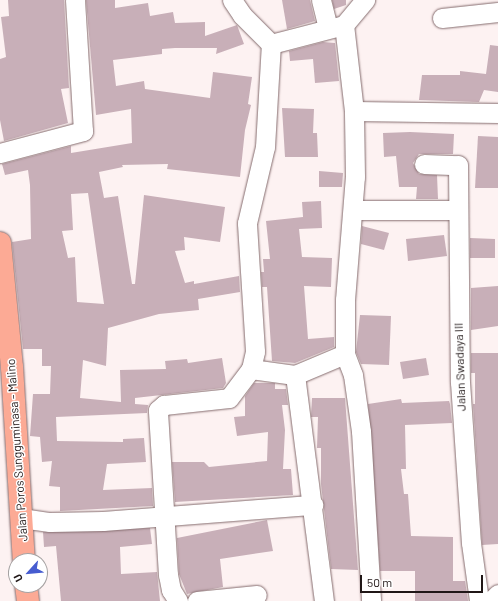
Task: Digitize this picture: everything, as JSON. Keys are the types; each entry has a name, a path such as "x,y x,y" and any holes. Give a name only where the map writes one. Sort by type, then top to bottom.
{"main road":[{"name":"Jalan Poros Sungguminasa - Malino","path":"0,243 6,368 23,553"}],"street":[{"path":"0,153 83,131 75,0"},
{"path":"178,601 170,585 162,517 158,410 164,405 230,398 251,369 255,351 247,223 265,147 271,44 242,15 232,0"},
{"path":"321,0 336,27 354,111 355,177 345,300 345,354 353,375 360,425 371,601"},
{"path":"271,44 336,27 365,0"},
{"path":"442,18 498,12"},
{"path":"354,111 498,113"},
{"name":"Jalan Swadaya III","path":"424,164 458,165 460,382 471,543 479,601"},
{"path":"353,210 458,210"},
{"path":"251,369 295,375 345,354"},
{"path":"295,375 313,505 324,601"},
{"path":"21,518 50,522 162,517 313,505"},
{"path":"491,601 498,594"},
{"path":"197,601 257,595"}],"building":[{"path":"8,0 64,0 69,88 61,89 68,123 4,141 0,120 0,59 6,57 1,17 9,16"},
{"path":"86,0 115,0 115,8 148,3 150,16 173,12 175,23 205,22 205,36 237,25 244,44 216,54 217,48 175,48 162,49 162,54 113,60 116,86 144,81 145,89 210,98 213,72 252,77 248,104 251,105 245,130 240,177 167,169 168,164 122,165 123,167 99,172 104,198 118,196 132,284 135,284 144,195 225,207 220,242 184,237 185,250 175,251 185,283 194,281 194,284 239,276 240,292 198,299 199,310 159,314 108,328 106,366 83,360 80,398 121,402 120,370 166,369 165,361 187,359 188,363 222,358 226,383 223,388 135,398 135,404 148,405 147,413 56,417 57,441 123,442 123,439 144,438 146,462 107,464 103,490 152,488 153,506 60,511 60,487 49,486 52,461 42,462 40,437 30,436 33,394 50,394 51,366 42,366 42,349 23,349 12,242 31,239 30,185 28,170 5,175 2,164 71,146 71,153 132,143 131,109 96,115","holes":["88,193 104,304 77,302 75,257 68,258 62,231 73,230 71,194"]},
{"path":"282,0 310,0 315,21 287,29"},
{"path":"332,0 346,0 346,5 334,9"},
{"path":"323,42 335,43 339,81 315,83 313,59 290,61 289,51"},
{"path":"490,45 498,46 498,92 484,90 479,102 419,100 422,75 460,75 460,71 486,74"},
{"path":"282,108 314,109 313,133 317,133 318,157 285,157"},
{"path":"410,132 454,134 453,154 419,154 413,163 419,174 437,175 438,199 416,199 417,187 399,187 396,156 384,157 383,133"},
{"path":"478,136 498,137 498,188 475,188"},
{"path":"319,171 343,173 342,187 319,187"},
{"path":"321,201 322,228 299,229 302,257 332,258 331,287 304,286 308,339 334,337 334,347 295,363 272,361 267,287 262,287 261,272 264,272 263,259 270,259 266,221 303,217 302,202"},
{"path":"362,226 389,233 384,250 361,244"},
{"path":"444,235 447,256 408,261 406,239"},
{"path":"470,238 495,239 495,258 470,258"},
{"path":"498,286 498,326 471,330 471,288"},
{"path":"360,315 391,316 389,365 361,364 356,352"},
{"path":"471,353 498,353 498,544 482,545 473,404 475,404 475,373 471,373"},
{"path":"426,358 429,375 403,379 400,362"},
{"path":"254,383 275,383 275,389 286,389 288,405 282,405 285,430 283,469 291,469 293,495 175,502 172,462 204,462 209,467 267,461 268,432 237,436 234,417 245,416 245,396"},
{"path":"312,398 345,398 358,570 331,569 321,484 321,448 317,448 318,417 311,417"},
{"path":"401,399 402,403 449,401 450,404 452,423 405,425 406,469 401,469 404,494 408,494 411,536 453,537 453,581 465,581 468,601 415,601 415,571 380,571 368,404"},
{"path":"267,520 273,551 220,559 223,587 187,594 179,574 177,538"},
{"path":"150,528 152,544 120,547 121,574 157,572 160,601 61,601 56,546 44,547 43,532"}]}
